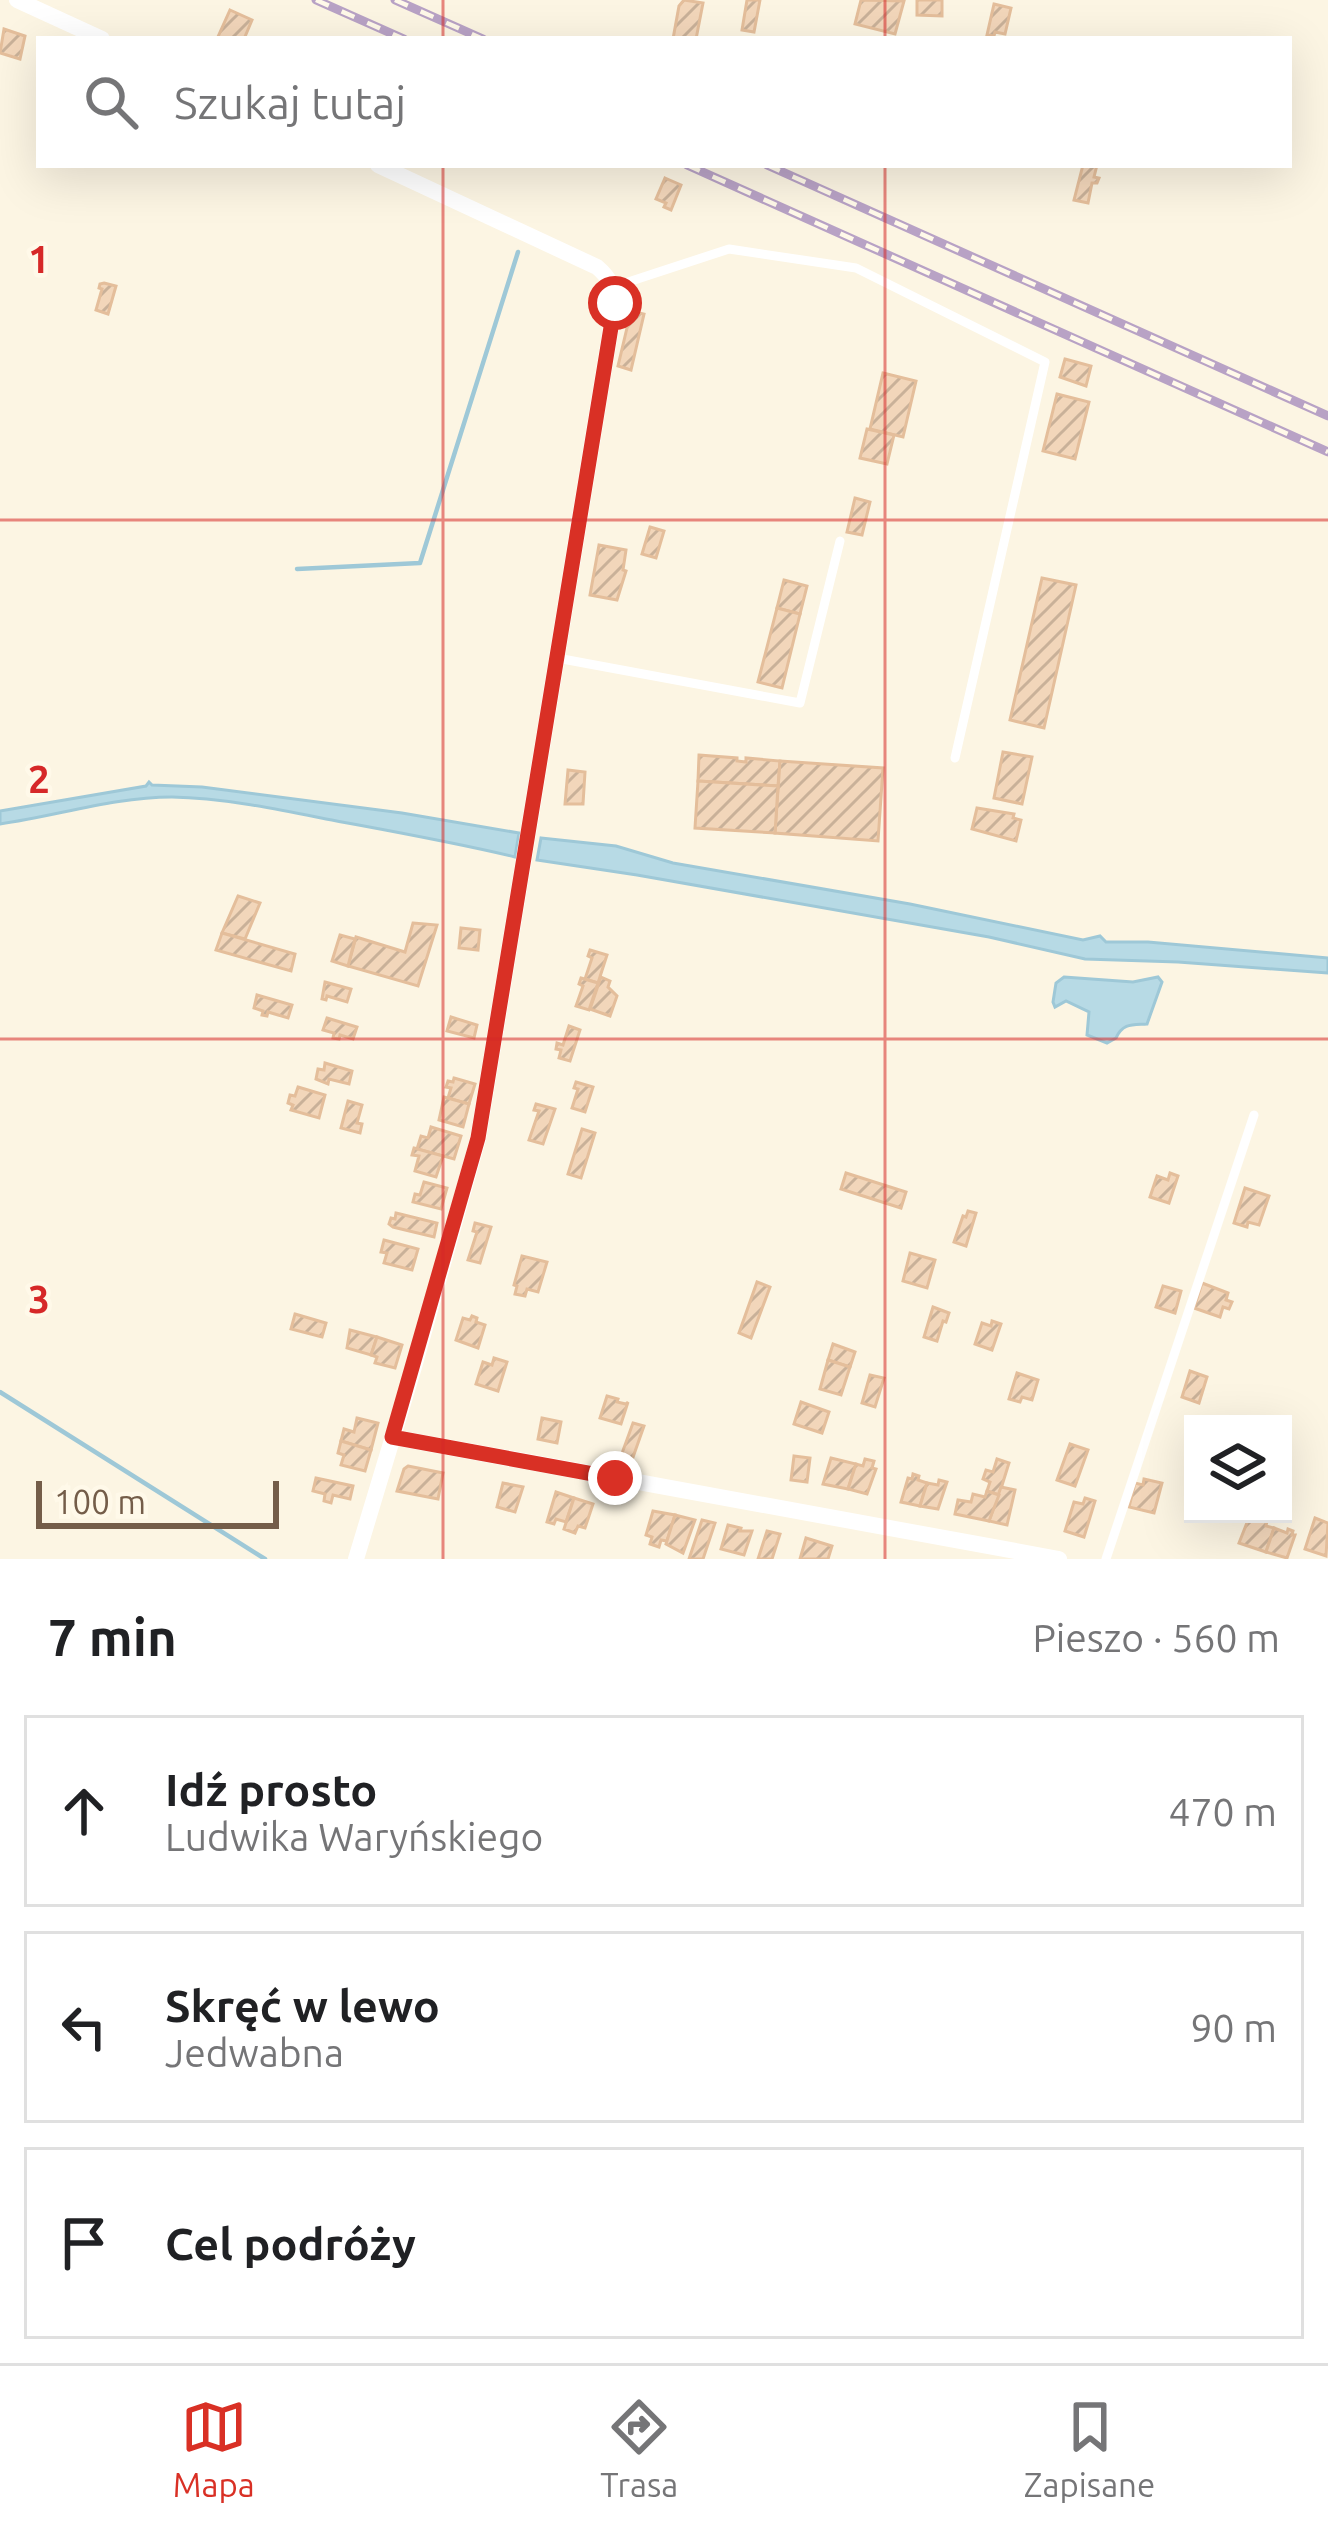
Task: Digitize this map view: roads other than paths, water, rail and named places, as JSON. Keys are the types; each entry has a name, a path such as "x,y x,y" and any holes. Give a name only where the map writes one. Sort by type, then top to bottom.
{"street":[{"path":"17,0 95,36"},
{"path":"356,1559 478,1138 614,316 614,287 597,267 385,168"},
{"path":"392,1437 1059,1559"}],"lane":[{"path":"614,287 729,249 856,268 1045,362 955,758"},
{"path":"557,658 800,703 840,542"},
{"path":"1106,1559 1254,1114"}],"water":[{"path":"149,782 402,813 519,833 515,857 269,808 191,798 129,800 0,824 0,811"},
{"path":"541,838 616,846 673,863 1083,940 1100,936 1106,942 1328,958 1328,973 1085,959 989,937 537,860"},
{"path":"1064,977 1133,982 1158,977 1162,982 1147,1024 1125,1027 1107,1043 1087,1035 1089,1012 1066,1001 1055,1007 1056,983"}],"waterway":[{"path":"297,569 420,563 518,252"},
{"path":"0,1392 265,1559"}],"railway":[{"path":"316,0 397,36"},
{"path":"395,0 476,36"},
{"path":"694,168 1328,452"},
{"path":"774,168 1328,416"}]}
